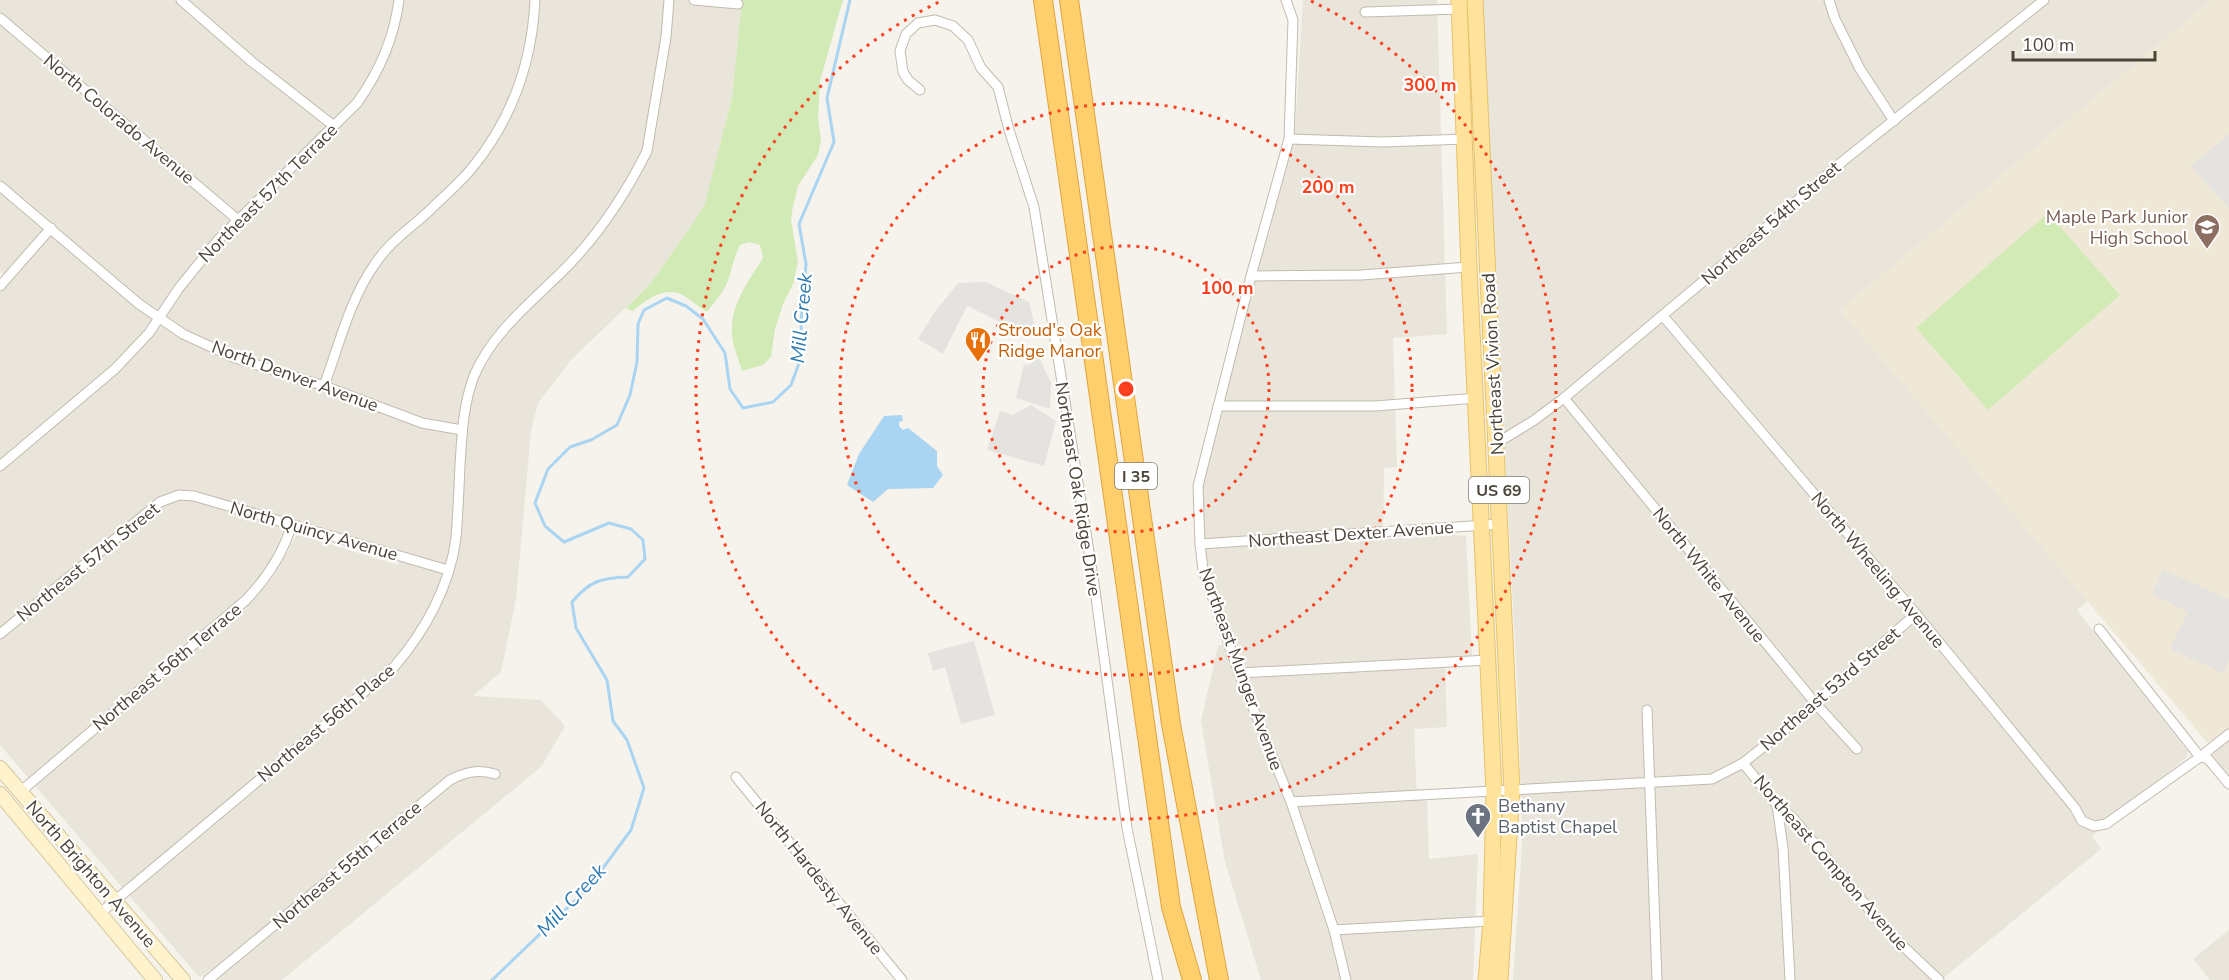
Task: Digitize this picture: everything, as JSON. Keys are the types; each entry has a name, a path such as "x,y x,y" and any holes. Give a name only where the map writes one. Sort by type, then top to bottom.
{"highway":[{"name":"I 35","path":"1043,0 1171,907 1192,980"},
{"name":"I 35","path":"1069,0 1171,724 1219,980"},
{"path":"1213,951 1224,980"}],"main road":[{"name":"Northeast Vivion Road","path":"1475,0 1512,790 1500,980"},
{"name":"Northeast Vivion Road","path":"1460,4 1469,267 1494,791 1491,921 1486,980"},
{"name":"North Brighton Avenue","path":"0,768 183,980"},
{"name":"North Brighton Avenue","path":"0,795 155,980"}],"street":[{"path":"181,0 251,61 334,126"},
{"name":"Northeast 57th Terrace","path":"0,466 116,369 160,320 179,288 203,256 357,103 379,69 392,37 399,0"},
{"path":"324,386 357,296 375,263 398,237 425,215 472,169 506,115 522,83 532,36 535,0"},
{"name":"Northeast 56th Place","path":"99,914 394,667 429,617 448,570 456,538 462,430 470,387 499,334 576,258 594,237 621,199 639,167 647,151 666,36 669,0"},
{"path":"694,0 738,4"},
{"name":"Northeast Munger Avenue","path":"1286,0 1293,20 1290,140 1251,276 1198,486 1200,543 1203,570 1239,673 1291,802 1334,930 1346,980"},
{"path":"1828,0 1860,69 1894,121"},
{"name":"Northeast 54th Street","path":"1497,443 1533,421 1564,398 1844,161 2044,0"},
{"path":"1365,12 1460,4"},
{"name":"North Colorado Avenue","path":"0,18 238,220"},
{"name":"Northeast Oak Ridge Drive","path":"920,90 908,80 903,72 900,51 906,34 918,23 935,20 953,26 968,40 981,68 998,87 1009,130 1034,207 1094,583 1127,828 1158,980"},
{"path":"1290,140 1383,142 1465,139"},
{"name":"North Denver Avenue","path":"0,186 160,320 183,334 235,358 324,386 422,423 462,430"},
{"path":"0,286 51,228"},
{"path":"1251,276 1284,278 1361,275 1469,267"},
{"name":"North Wheeling Avenue","path":"1663,316 1916,614 2075,808 2082,821 2090,825 2106,824 2200,757"},
{"path":"1218,406 1375,406 1477,398"},
{"name":"North White Avenue","path":"1564,398 1816,704 1857,749"},
{"name":"North Quincy Avenue","path":"178,495 194,496 448,570"},
{"name":"Northeast 57th Street","path":"0,633 160,502 178,495"},
{"name":"Northeast 56th Terrace","path":"20,792 246,600 276,562 292,524"},
{"name":"Northeast Dexter Avenue","path":"1200,543 1501,524"},
{"name":"Northeast 53rd Street","path":"1743,763 1816,704 1916,614"},
{"path":"2099,629 2200,757 2208,759 2229,784"},
{"path":"1239,673 1489,660"},
{"path":"1647,710 1657,980"},
{"path":"2200,757 2229,734"},
{"name":"Northeast Compton Avenue","path":"1291,802 1712,779 1743,763 1777,805 1793,818 1889,933 1938,980"},
{"name":"Northeast 55th Terrace","path":"209,980 450,780 470,772 495,774"},
{"name":"North Hardesty Avenue","path":"736,777 902,980"},
{"path":"1777,805 1783,848 1790,980"},
{"path":"1334,930 1491,921"}],"shaded area":[{"path":"0,0 742,0 732,98 704,207 651,283 572,359 538,403 531,431 516,599 501,672 473,696 541,700 565,726 541,767 282,980 220,980 210,970 199,977 0,745 0,293 11,280 0,271","holes":["289,518 400,553 398,565 300,535 296,536 273,577 259,593 251,587 269,564"]},
{"path":"1303,0 1437,0 1447,334 1393,338 1397,467 1384,468 1383,539 1466,536 1472,655 1466,658 1445,658 1447,727 1414,729 1417,798 1427,798 1429,859 1478,854 1473,980 1261,980 1225,862 1201,721 1218,646 1234,639 1207,567 1202,489 1204,471 1295,129"},
{"path":"1481,0 2212,0 1840,310 2088,601 2077,610 2188,752 2187,757 2092,836 2101,849 1941,980 1513,980 1522,845 1519,721"},
{"path":"2212,0 2229,0 2229,733 2218,743 2207,742 1840,310"},
{"path":"2229,134 2229,208 2191,166"},
{"path":"986,282 1029,302 1034,323 1028,336 967,306 943,354 918,339 934,313 958,283"},
{"path":"1038,355 1051,383 1050,409 1016,398 1024,364 1030,365"},
{"path":"1031,405 1056,421 1044,466 987,450 1000,411 1012,415"},
{"path":"2163,570 2229,599 2229,660 2223,673 2170,649 2188,612 2152,594"},
{"path":"974,641 995,715 961,724 945,667 933,671 928,653"},
{"path":"2229,738 2229,781 2213,762 2212,757 2217,748"},
{"path":"2229,930 2229,980 2210,980 2193,959"}],"green space":[{"path":"742,0 843,0 820,81 818,118 821,140 818,155 798,186 793,206 791,219 798,262 793,284 783,304 775,329 771,357 763,365 742,371 733,340 732,324 741,294 763,258 760,245 749,242 740,245 727,283 707,312 681,294 672,292 653,296 633,311 626,308 651,283 704,207 732,98"},
{"path":"2048,213 2120,295 1988,410 1916,328"}],"water":[{"path":"902,415 903,421 899,422 899,426 903,430 908,428 937,451 937,466 943,475 933,488 888,489 873,502 847,485 859,454 884,416"}],"waterway":[{"name":"Mill Creek","path":"492,980 589,887 631,830 644,788 627,740 613,721 607,680 576,628 572,602 584,589 596,582 628,577 645,559 643,540 631,529 609,523 564,542 545,526 535,503 548,469 570,447 591,440 617,425 630,395 637,362 638,324 644,310 667,298 686,306 703,319 725,353 730,389 743,408 773,402 791,385 802,355 801,321 806,264 799,224 834,142 827,98 850,0"}],"place":[{"name":"Maple Park Junior High School","path":"2207,250"},
{"name":"Stroud's Oak Ridge Manor","path":"978,363"},
{"name":"Bethany Baptist Chapel","path":"1478,839"}]}
